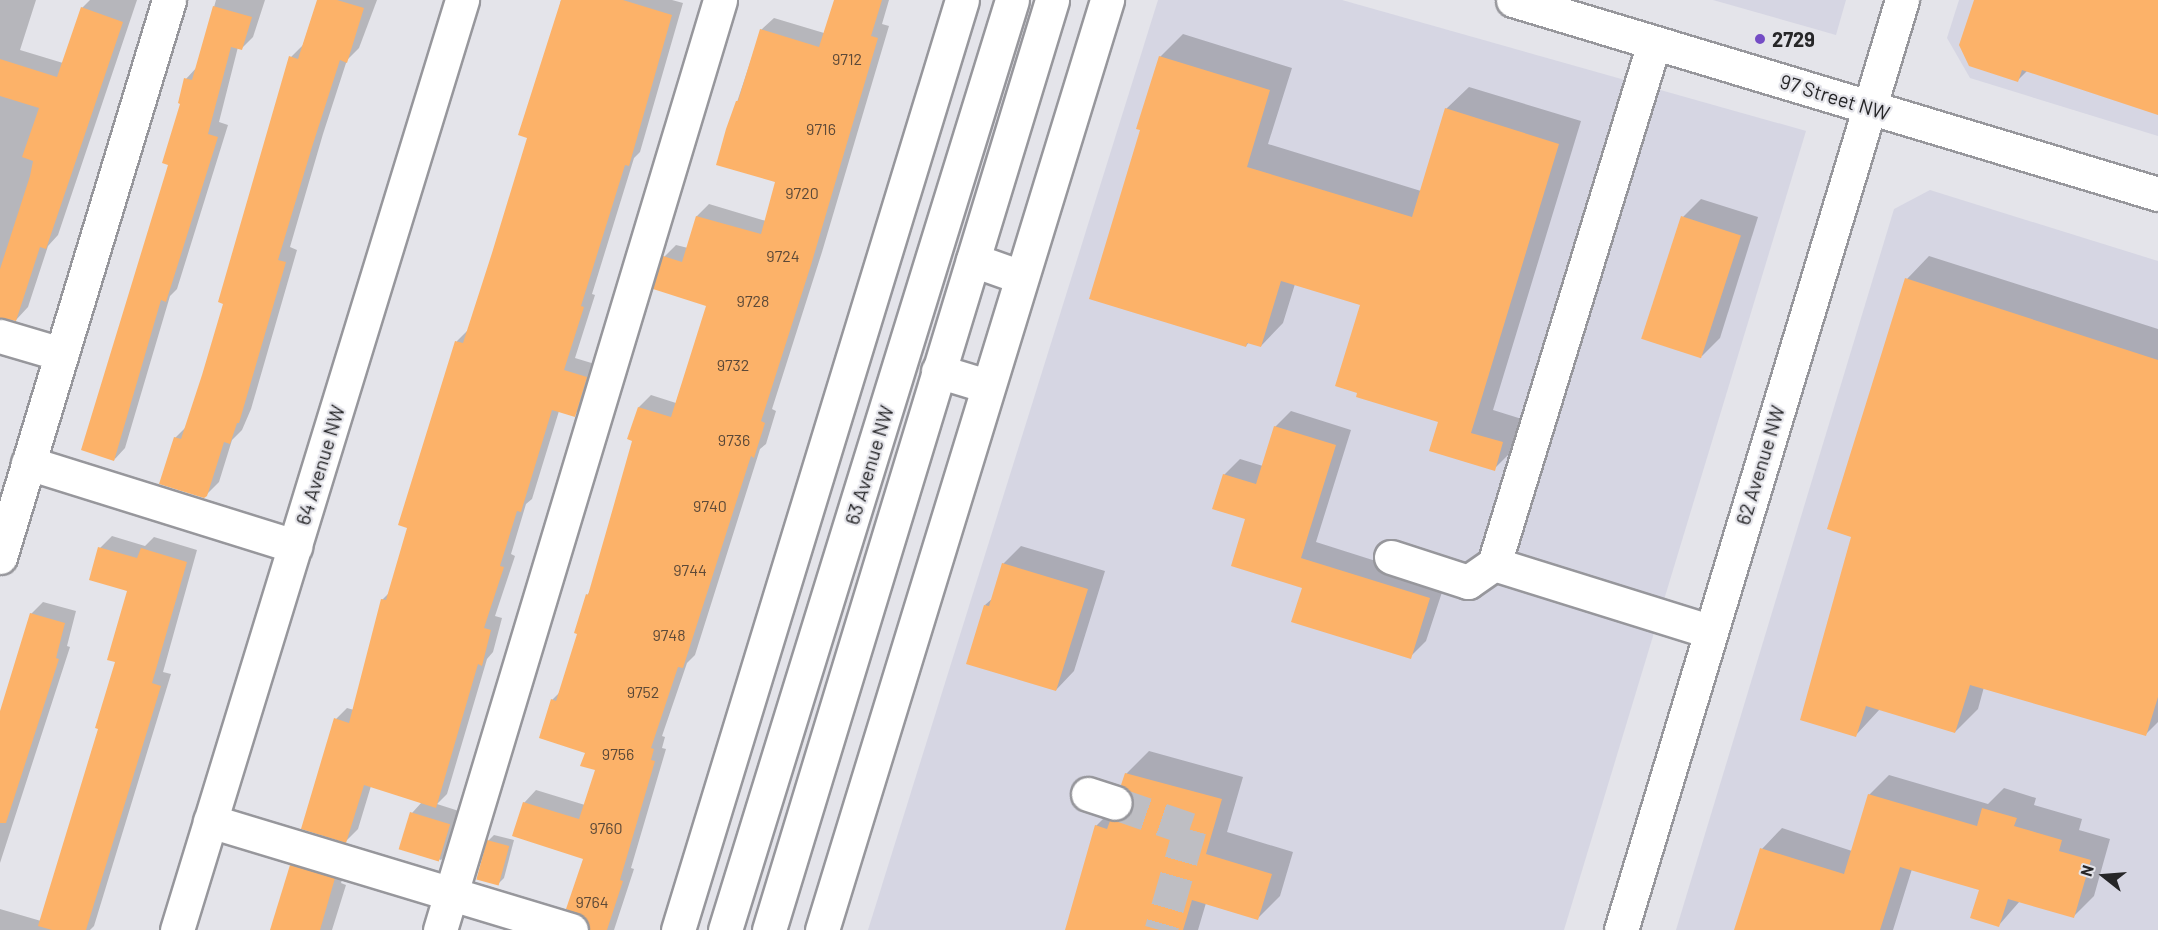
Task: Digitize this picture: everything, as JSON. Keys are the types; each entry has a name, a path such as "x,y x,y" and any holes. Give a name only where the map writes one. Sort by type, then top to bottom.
{"street":[{"path":"0,557 169,0"},
{"name":"64 Avenue NW","path":"177,930 462,0"},
{"path":"441,930 720,0"},
{"path":"678,930 962,0"},
{"name":"63 Avenue NW","path":"725,930 1012,0"},
{"name":"63 Avenue NW","path":"769,930 1052,0"},
{"path":"822,930 1107,0"},
{"name":"97 Street NW","path":"1513,0 2158,194"},
{"name":"62 Avenue NW","path":"1620,930 1902,0"},
{"path":"1391,557 1468,582 1494,564 1654,43"},
{"path":"973,260 1022,277"},
{"path":"0,336 61,354"},
{"path":"938,371 987,386"},
{"path":"28,464 295,546"},
{"path":"1494,564 1709,631"},
{"path":"210,821 452,892 571,930"}],"shaded area":[{"path":"1158,0 1342,0 1806,131 1564,930 868,930"},
{"path":"1713,0 1846,0 1836,35"},
{"path":"1959,0 2158,0 2158,136 1970,78 1947,38"},
{"path":"1930,190 2158,261 2158,930 1676,930 1894,209"}],"building":[{"path":"317,0 337,0 364,8 347,63 340,60 312,147 278,260 286,262 239,423 237,423 230,444 224,442 207,496 204,498 159,484 174,437 181,439 202,375 223,304 218,302 289,56 298,59"},
{"path":"561,0 623,0 672,15 629,166 625,165 581,306 584,307 564,370 587,377 575,417 552,410 521,512 517,511 500,566 504,567 484,628 491,630 482,666 478,664 436,808 364,785 346,843 301,829 334,718 349,723 381,599 386,600 407,528 398,525 455,341 463,343 492,253 527,138 518,135"},
{"path":"834,0 882,0 871,36 878,38 811,265 761,421 765,423 754,458 751,456 683,668 678,667 651,748 654,749 651,760 655,761 620,880 623,881 607,930 589,930 584,917 566,909 583,859 512,836 523,802 579,819 595,770 580,766 585,753 539,738 551,699 556,701 577,634 574,633 586,594 588,595 632,441 627,439 638,407 671,417 706,306 653,289 663,256 682,262 696,216 761,234 775,182 716,165 726,129 736,101 738,101 760,29 819,47"},
{"path":"1974,0 2158,0 2158,115 2022,70 2018,82 1969,66 1959,45"},
{"path":"213,6 252,17 242,50 231,47 208,134 218,137 166,302 161,300 114,461 81,450 168,165 162,163 180,104 178,103 184,78 192,80"},
{"path":"81,7 123,22 46,249 40,247 16,321 0,318 0,269 30,176 33,161 22,157 39,108 0,96 0,59 57,77"},
{"path":"1159,56 1270,90 1247,167 1412,217 1445,108 1559,144 1471,433 1503,442 1495,471 1429,451 1438,422 1356,397 1357,393 1335,386 1360,305 1281,281 1261,347 1247,343 1246,347 1089,299 1140,130 1136,129"},
{"path":"1681,216 1741,235 1701,358 1641,339"},
{"path":"1905,278 2158,360 2158,697 2146,736 1970,685 1955,733 1866,706 1856,737 1800,720 1851,537 1827,529"},
{"path":"1274,426 1336,445 1301,558 1430,598 1411,659 1291,622 1302,588 1231,566 1245,519 1212,509 1223,474 1256,484"},
{"path":"98,547 137,558 141,548 187,562 152,683 161,686 86,930 52,930 38,926 98,729 95,728 115,662 107,660 127,591 89,580"},
{"path":"1002,563 1088,589 1056,691 966,664 984,605 989,606"},
{"path":"30,613 65,623 56,658 59,659 6,823 0,823 0,711"},
{"path":"1125,773 1222,799 1206,854 1272,874 1258,920 1192,900 1183,930 1065,930 1095,825 1107,829 1110,821 1118,821 1127,817 1133,809 1133,799 1129,790 1121,785"},
{"path":"1868,794 1977,826 1982,808 2017,818 2014,826 2062,840 2059,851 2091,860 2074,918 2008,899 1999,927 1970,918 1979,890 1900,867 1880,930 1734,930 1760,848 1844,874"},
{"path":"410,812 450,824 439,862 399,849"},
{"path":"487,840 509,846 499,886 476,880"},
{"path":"290,865 335,878 320,930 270,930"}],"tunnel":[{"path":"1115,803 1190,829 1161,930"}],"place":[{"name":"2729","path":"1760,39"}]}
